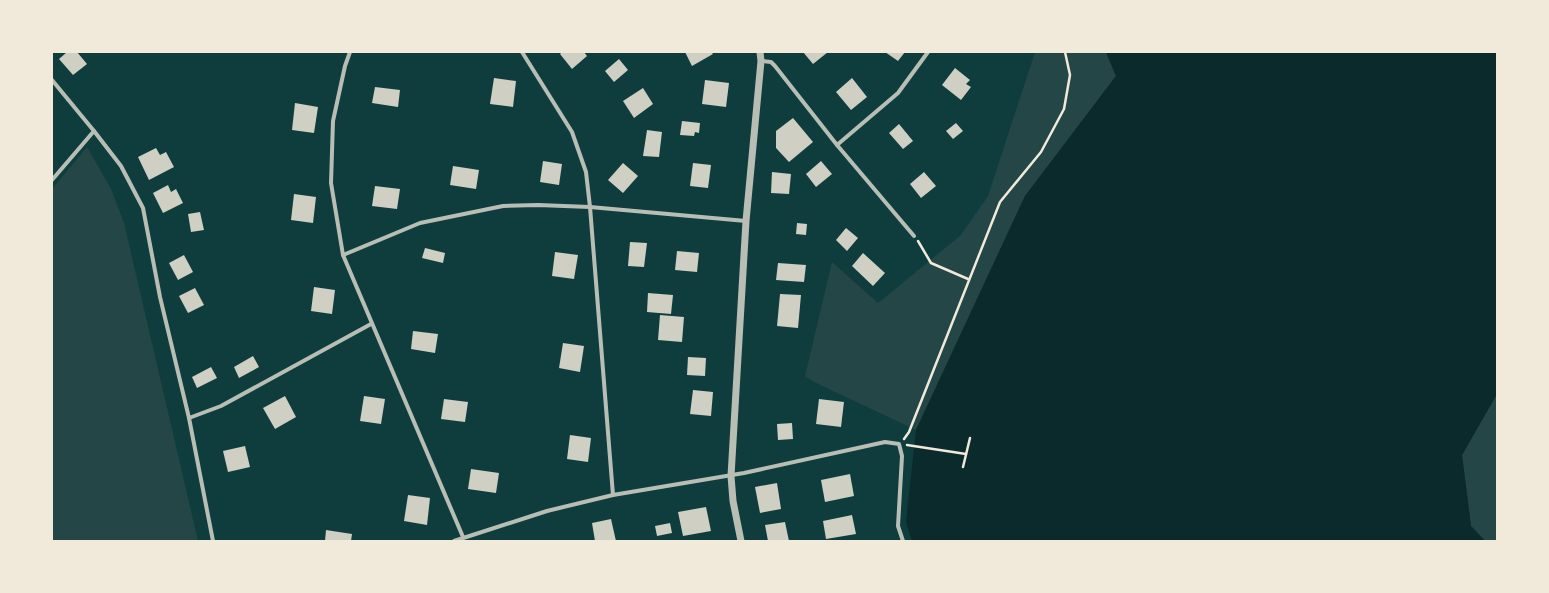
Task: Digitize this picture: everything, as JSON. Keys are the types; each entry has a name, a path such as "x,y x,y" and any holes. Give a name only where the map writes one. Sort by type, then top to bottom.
{"street":[{"path":"350,52 345,66 332,129 331,183 343,256 463,537"},
{"path":"522,52 572,132 586,172 613,495"},
{"path":"741,541 733,501 731,476 746,221 761,61 760,52"},
{"path":"837,145 898,93 928,52"},
{"path":"761,61 771,62 837,145 914,236"},
{"path":"52,80 94,130 121,166 143,208 160,297 189,418 213,541"},
{"path":"52,180 94,130"},
{"path":"343,256 420,223 457,214 503,206 538,205 590,207 746,221"},
{"path":"189,418 221,406 371,324"},
{"path":"454,541 547,511 613,495 731,476 885,442 899,444 902,456 898,526 903,541"}],"path":[{"path":"899,444 909,432 1000,202 1040,152 1064,109 1070,75 1065,52"},
{"path":"914,236 931,263 968,280"},
{"path":"963,467 970,438"},
{"path":"908,445 966,454"}],"shaded area":[{"path":"1035,52 1106,52 1116,76 1025,196 916,430 812,381 805,376 832,262 878,303 960,236 988,196"},
{"path":"1106,52 1497,52 1497,394 1462,455 1471,526 1485,541 912,541 906,522 916,430 1025,196 1116,76"},
{"path":"87,147 111,189 124,223 198,541 52,541 52,189"},
{"path":"1497,394 1497,541 1485,541 1471,526 1462,455"}],"building":[{"path":"67,52 77,52 87,64 73,75 59,59"},
{"path":"562,52 584,52 587,56 572,69 560,54"},
{"path":"685,52 711,52 713,54 692,66"},
{"path":"803,52 828,52 813,64"},
{"path":"885,52 905,52 898,61"},
{"path":"619,59 628,70 614,82 605,71"},
{"path":"955,68 970,80 966,84 971,87 961,100 942,85"},
{"path":"494,78 516,81 513,107 490,104"},
{"path":"852,78 867,97 851,110 836,92"},
{"path":"705,80 729,83 726,107 702,104"},
{"path":"375,87 400,90 398,107 372,103"},
{"path":"643,88 653,104 634,118 623,101"},
{"path":"295,103 318,107 314,133 292,130"},
{"path":"793,118 813,142 789,162 776,148 776,131"},
{"path":"682,121 700,123 699,133 695,132 694,136 680,135"},
{"path":"956,123 963,131 953,139 946,131"},
{"path":"899,124 913,141 903,149 889,133"},
{"path":"647,130 662,132 659,157 643,156"},
{"path":"156,148 160,155 166,152 174,167 149,180 138,157"},
{"path":"543,161 562,164 559,185 540,182"},
{"path":"821,161 832,174 816,187 806,174"},
{"path":"623,163 638,176 623,193 608,180"},
{"path":"693,163 711,165 708,188 690,186"},
{"path":"453,166 479,170 476,189 450,185"},
{"path":"772,172 791,174 789,194 771,193"},
{"path":"924,172 936,186 921,198 910,184"},
{"path":"168,185 171,192 176,189 183,203 163,213 153,193"},
{"path":"375,186 400,189 397,209 372,206"},
{"path":"294,194 316,197 313,223 291,220"},
{"path":"200,212 204,230 191,232 188,214"},
{"path":"797,223 807,224 806,235 796,234"},
{"path":"846,228 858,238 847,251 836,240"},
{"path":"630,242 647,243 644,267 628,266"},
{"path":"425,248 445,253 443,263 422,258"},
{"path":"677,251 699,253 697,272 675,270"},
{"path":"555,252 578,255 574,279 552,276"},
{"path":"863,253 885,273 873,286 852,266"},
{"path":"184,255 193,272 178,280 169,263"},
{"path":"778,263 806,265 804,282 776,280"},
{"path":"314,287 335,290 332,314 311,311"},
{"path":"195,288 204,305 188,313 179,296"},
{"path":"648,293 673,295 671,314 647,312"},
{"path":"780,294 801,295 798,328 777,326"},
{"path":"660,315 684,317 682,342 658,340"},
{"path":"413,331 438,334 435,353 411,349"},
{"path":"563,343 584,346 580,372 559,368"},
{"path":"253,356 259,367 239,378 234,367"},
{"path":"688,357 706,358 705,376 687,375"},
{"path":"211,367 217,378 197,388 192,377"},
{"path":"693,390 713,392 711,416 690,414"},
{"path":"285,396 296,417 275,429 263,408"},
{"path":"364,396 385,399 381,424 360,421"},
{"path":"444,399 468,402 465,422 441,419"},
{"path":"819,399 844,402 841,427 816,424"},
{"path":"792,423 793,439 778,440 777,424"},
{"path":"570,435 591,438 588,462 567,459"},
{"path":"245,446 250,467 228,472 223,451"},
{"path":"471,469 499,473 496,493 468,489"},
{"path":"850,474 854,496 825,502 821,480"},
{"path":"777,483 781,509 760,513 755,487"},
{"path":"408,495 430,498 427,525 404,521"},
{"path":"706,507 711,531 683,536 678,512"},
{"path":"852,515 856,534 826,539 823,521"},
{"path":"611,519 616,541 595,541 592,523"},
{"path":"785,522 789,541 768,541 765,525"},
{"path":"670,523 672,533 657,536 655,526"},
{"path":"326,530 352,534 351,541 325,541"}]}
